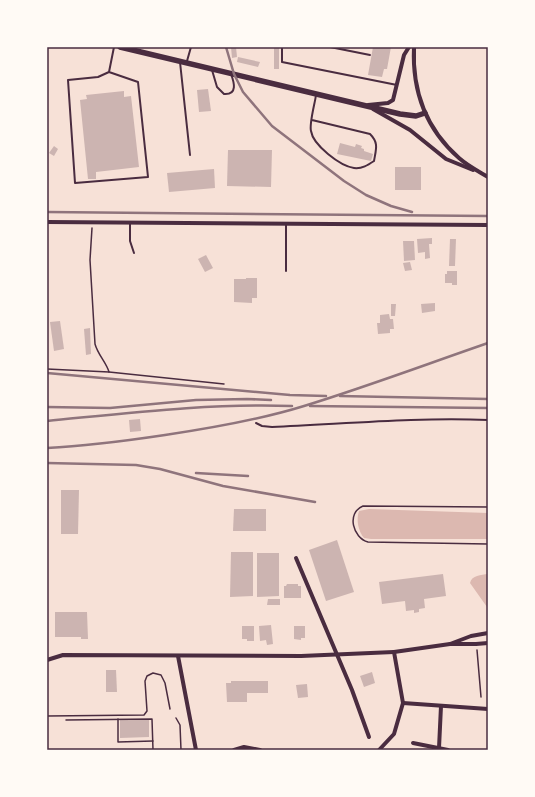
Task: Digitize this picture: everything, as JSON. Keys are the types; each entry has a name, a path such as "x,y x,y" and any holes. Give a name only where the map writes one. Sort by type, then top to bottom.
{"street":[{"path":"121,47 416,116 425,113"},
{"path":"366,105 388,103 393,100 404,56 408,47"},
{"path":"414,47 413,64 417,86 425,113 447,146 460,158 486,175"},
{"path":"366,105 410,130 446,159 486,175"},
{"path":"47,222 488,225"},
{"path":"296,558 352,690 370,737"},
{"path":"450,644 472,636 488,633"},
{"path":"47,660 63,655 336,655 394,652 450,644 488,643"},
{"path":"379,750 394,734 403,702 394,652"},
{"path":"178,656 196,750"},
{"path":"403,702 488,709"},
{"path":"438,748 441,706"},
{"path":"413,743 448,750"},
{"path":"234,750 244,747 260,750"}],"lane":[{"path":"109,72 114,47"},
{"path":"190,47 183,62 190,155"},
{"path":"282,47 282,62 397,85"},
{"path":"330,47 370,56"},
{"path":"212,68 217,87 224,94 233,92 234,88 231,73"},
{"path":"109,72 138,82 148,177 75,182 68,80 98,77 109,72"},
{"path":"312,120 370,134 375,139 377,144 374,161 367,166 354,168 340,163 327,154 314,138 310,130 316,93"},
{"path":"130,223 130,240 134,253"},
{"path":"286,224 286,271"},
{"path":"256,423 262,426 272,427 417,420 488,420"}],"path":[{"path":"92,223 90,260 95,344 96,350 107,366 109,372"},
{"path":"47,369 109,372 224,384"},
{"path":"488,507 363,506 358,508 354,514 353,520 354,529 358,536 363,541 368,542 488,544"},
{"path":"477,650 481,697"},
{"path":"47,716 144,715 147,711 145,681 147,676 153,673 161,675 165,683 170,709"},
{"path":"176,718 180,725 181,750"},
{"path":"118,719 118,742 153,741"},
{"path":"66,720 152,719 153,750"}],"shaded area":[{"path":"369,509 488,513 488,539 364,538 359,528 358,514 359,511"},
{"path":"488,574 487,607 470,583 475,577"}],"building":[{"path":"231,47 236,47 237,57 232,58"},
{"path":"274,47 279,47 279,69 274,69"},
{"path":"373,47 391,47 387,69 384,69 382,77 368,75"},
{"path":"238,57 260,62 258,67 237,62"},
{"path":"208,89 211,111 199,112 197,90"},
{"path":"124,91 124,97 131,96 139,167 96,172 96,179 88,179 80,100 87,99 86,95"},
{"path":"340,143 355,147 356,144 362,146 361,148 364,149 364,151 373,154 371,161 337,154"},
{"path":"54,146 58,149 54,156 49,153"},
{"path":"228,150 272,150 271,187 227,186"},
{"path":"395,167 421,167 421,190 395,190"},
{"path":"214,169 215,188 169,192 167,173"},
{"path":"432,238 432,244 429,244 430,258 425,259 425,252 418,253 417,239"},
{"path":"450,239 456,239 455,266 449,266"},
{"path":"403,241 414,241 415,260 404,261"},
{"path":"206,255 213,268 205,272 198,259"},
{"path":"410,262 412,270 405,271 403,263"},
{"path":"447,271 457,271 457,285 445,283 445,274 447,274"},
{"path":"257,278 257,298 252,298 252,303 234,302 234,279"},
{"path":"435,303 435,311 422,313 421,304"},
{"path":"391,304 396,304 395,316 391,316"},
{"path":"389,314 390,319 393,319 394,329 390,329 390,333 378,334 377,323 380,323 380,315"},
{"path":"60,321 64,349 54,351 50,322"},
{"path":"90,328 91,354 86,355 84,329"},
{"path":"140,419 141,431 130,432 129,420"},
{"path":"61,490 79,490 78,534 61,534"},
{"path":"234,509 266,509 266,531 233,531"},
{"path":"337,540 354,592 326,601 309,550"},
{"path":"231,552 253,552 253,596 230,597"},
{"path":"257,553 279,553 279,596 257,597"},
{"path":"443,574 446,596 424,599 425,608 419,609 419,612 414,613 414,610 406,611 405,601 382,604 379,582"},
{"path":"287,584 298,584 298,586 301,586 301,598 284,598 284,586"},
{"path":"268,599 280,599 280,605 267,605"},
{"path":"55,612 87,612 88,639 81,639 81,637 55,637"},
{"path":"271,625 273,644 267,645 266,640 260,641 259,626"},
{"path":"242,626 254,626 254,641 242,639"},
{"path":"294,626 305,626 305,638 301,638 301,640 294,639"},
{"path":"106,670 116,670 117,692 106,692"},
{"path":"372,672 375,683 364,687 360,676"},
{"path":"231,681 268,681 268,693 247,693 247,702 227,702 226,683 231,683"},
{"path":"307,684 308,697 298,698 296,685"},
{"path":"120,720 149,720 149,737 120,738"}],"railway":[{"path":"226,47 234,74 243,92 272,126 344,181 366,195 391,206 412,212"},
{"path":"47,212 488,216"},
{"path":"47,448 91,445 150,437 218,426 270,415 350,391 488,343"},
{"path":"47,373 290,395 326,396"},
{"path":"340,396 488,399"},
{"path":"47,407 110,408 196,400 271,400"},
{"path":"47,421 200,407 261,405 292,406"},
{"path":"310,406 488,408"},
{"path":"47,463 136,465 160,469 223,486 315,502"},
{"path":"196,473 248,476"}]}
